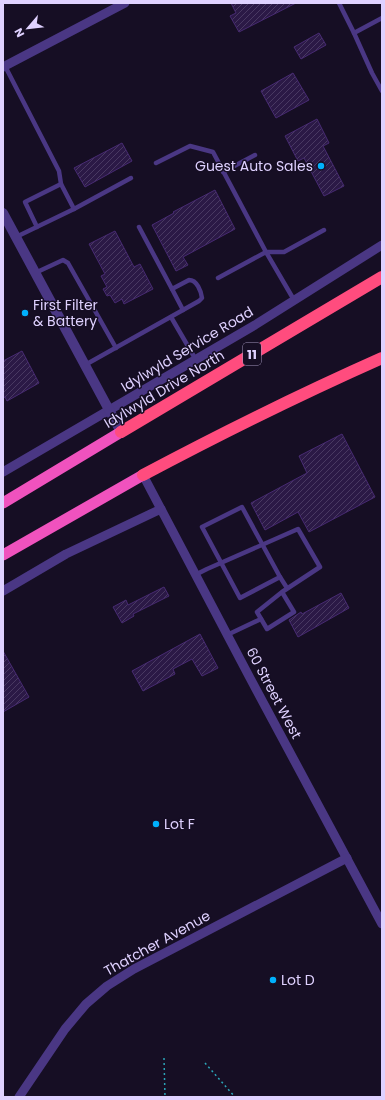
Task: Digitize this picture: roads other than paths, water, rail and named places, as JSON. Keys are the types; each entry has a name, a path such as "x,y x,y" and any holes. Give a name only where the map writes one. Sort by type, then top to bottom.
{"highway":[{"name":"Idylwyld Drive North","path":"3,502 382,277"},
{"path":"3,555 143,475 227,431 302,394 382,358"}],"street":[{"path":"4,67 125,3"},
{"path":"3,213 121,432"},
{"name":"Idylwyld Service Road","path":"3,472 196,360 382,245"},
{"name":"60 Street West","path":"143,475 382,924"},
{"path":"3,591 66,554 161,509"},
{"name":"Thatcher Avenue","path":"19,1097 65,1029 86,1004 107,986 134,969 347,858"}],"lane":[{"path":"339,3 382,91"},
{"path":"354,33 382,18"},
{"path":"4,67 59,171 60,184 74,209"},
{"path":"156,163 190,146 213,152 266,252 294,300"},
{"path":"223,172 255,155"},
{"path":"16,237 74,209 131,178"},
{"path":"37,227 25,202 60,184"},
{"path":"139,227 183,310"},
{"path":"218,278 266,252 284,252 324,230"},
{"path":"35,273 63,260 68,263 116,348"},
{"path":"85,365 171,318 200,301 202,298 195,282 192,280 189,280 172,289"},
{"path":"171,318 196,360"},
{"path":"280,578 240,598 202,527 242,507 280,578 287,588"},
{"path":"195,575 298,529 320,567 287,588 282,592 257,612 267,629 294,612 282,592"},
{"path":"227,635 261,619"}],"place":[{"name":"Guest Auto Sales","path":"321,166"},
{"name":"First Filter & Battery","path":"25,313"},
{"name":"Lot F","path":"156,824"},
{"name":"Lot D","path":"273,980"}]}
